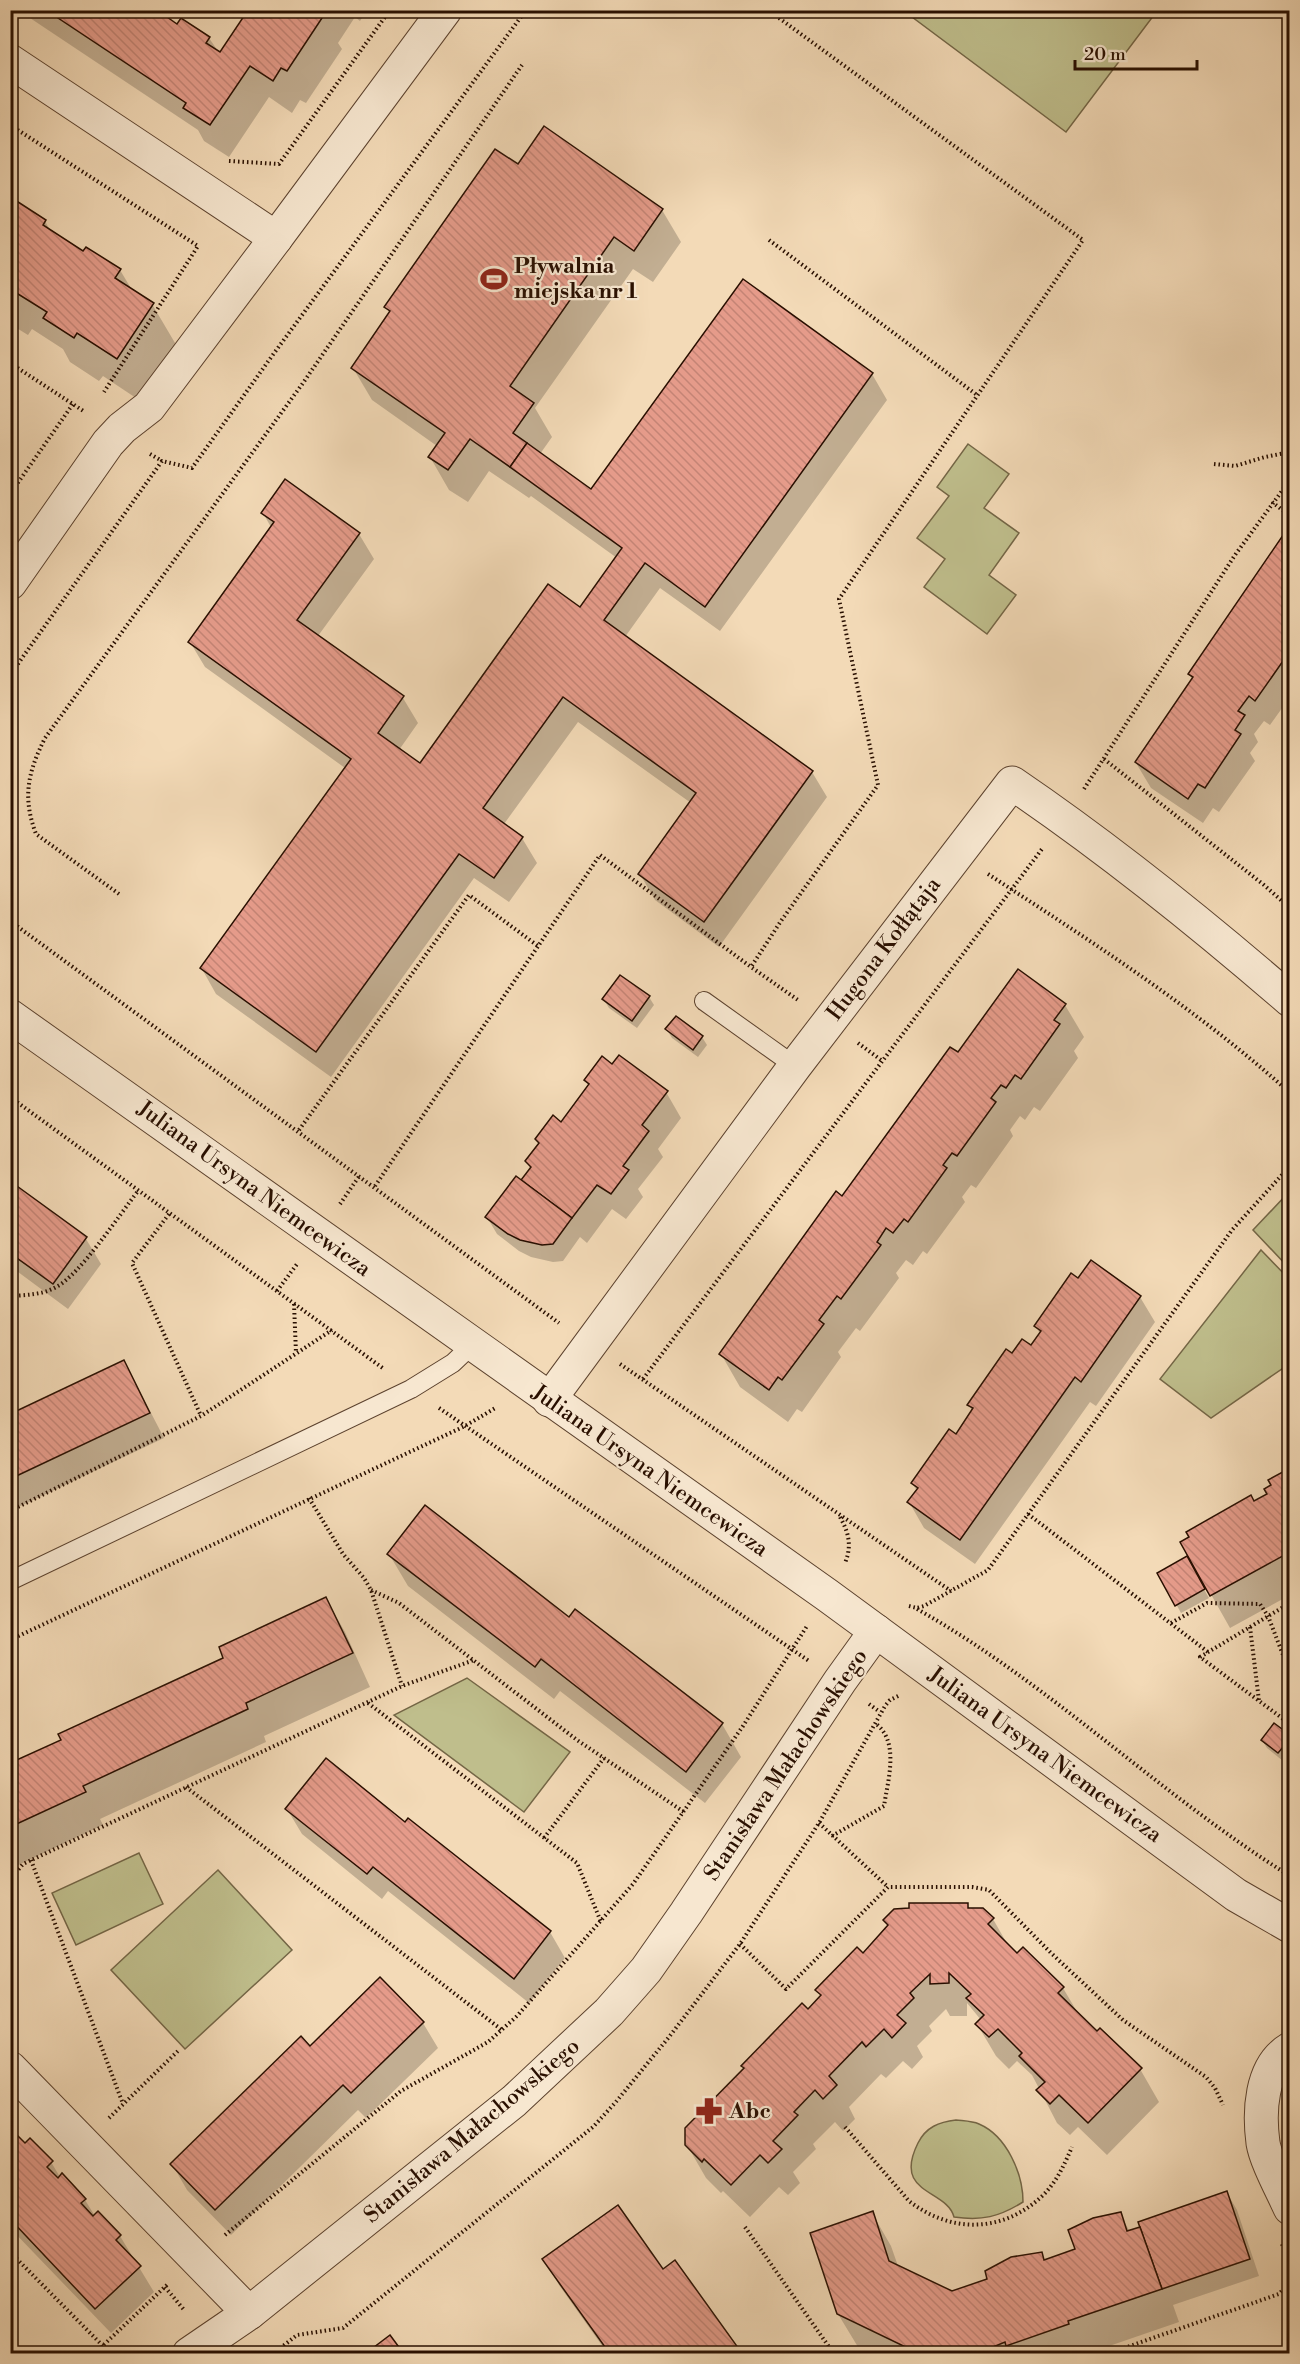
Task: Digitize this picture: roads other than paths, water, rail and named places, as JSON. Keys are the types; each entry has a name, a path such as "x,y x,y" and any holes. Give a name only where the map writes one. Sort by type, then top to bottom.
{"street":[{"path":"10,583 108,443 122,428 149,407 445,10"},
{"path":"10,61 276,238"},
{"name":"Hugona Kołłątaja","path":"540,1394 589,1343 828,1022 1012,783 1065,819 1222,941 1290,1000"},
{"name":"Juliana Ursyna Niemcewicza","path":"10,1016 876,1631 1236,1895 1290,1926"},
{"name":"Stanisława Małachowskiego","path":"189,2354 249,2313 514,2101 609,2012 646,1970 687,1913 840,1681 876,1631"},
{"path":"1290,2049 1271,2069 1262,2098 1263,2145 1290,2208"},
{"path":"10,2068 249,2313"}],"lane":[{"path":"704,1001 795,1066"},
{"path":"10,1581 411,1389 453,1363 472,1345"}],"place":[{"name":"Pływalnia miejska nr 1","path":"494,279"},
{"name":"Abc","path":"709,2111"}]}
